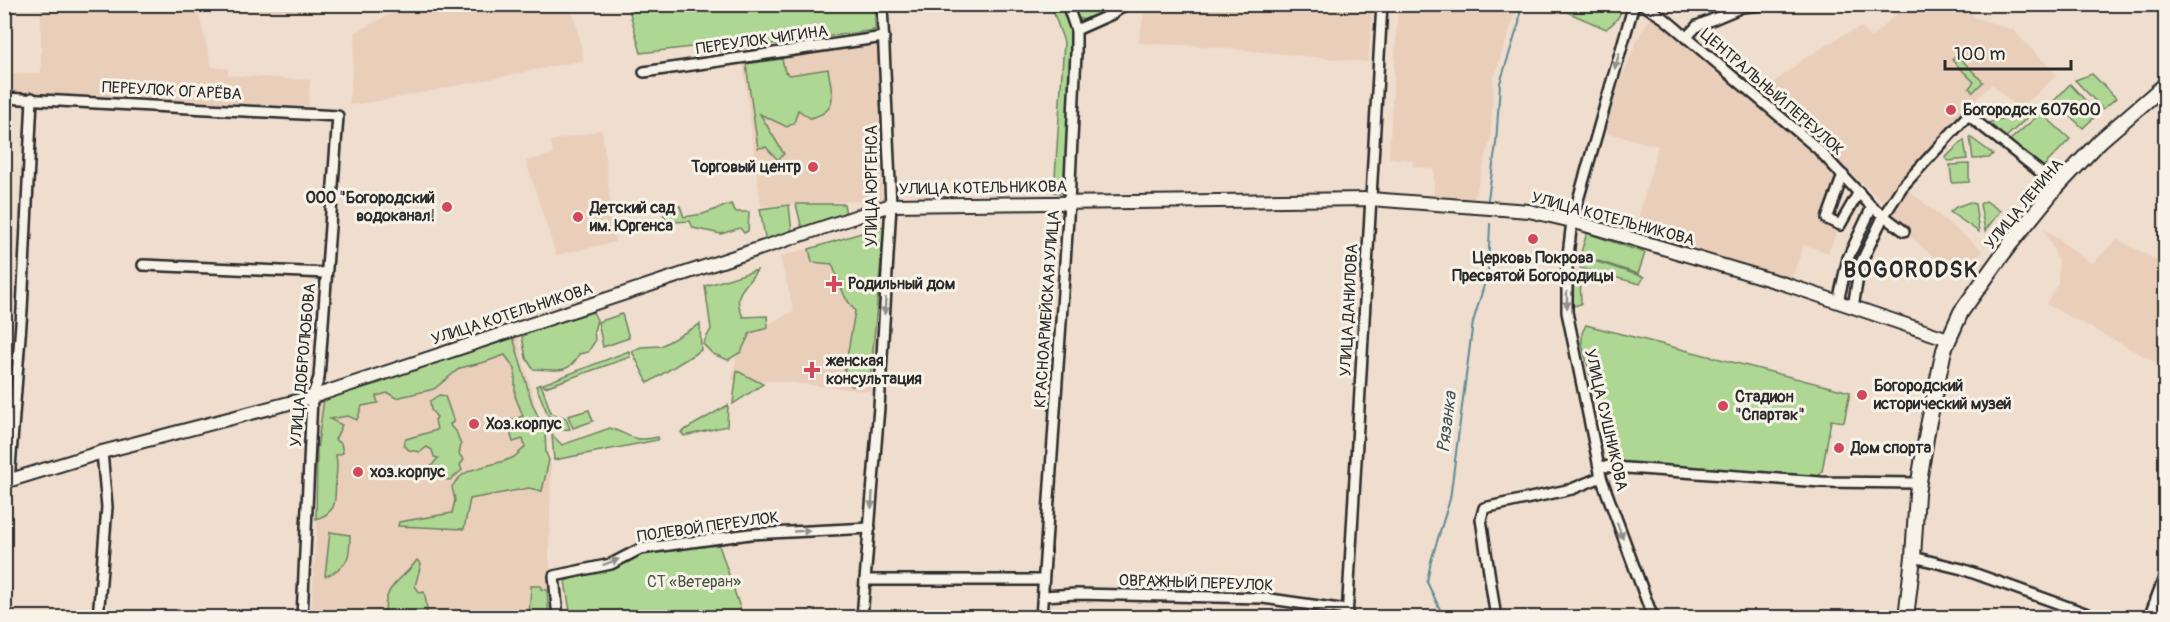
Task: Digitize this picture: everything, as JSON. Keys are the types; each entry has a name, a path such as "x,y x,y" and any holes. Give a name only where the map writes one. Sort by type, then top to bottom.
{"main road":[{"name":"УЛИЦА ЛЕНИНА","path":"1906,618 1918,483 1928,426 1942,356 1961,312 2010,244 2058,186 2100,141 2166,84"}],"street":[{"name":"УЛИЦА ЮРГЕНСА","path":"862,618 891,206 882,4"},
{"name":"КРАСНОАРМЕЙСКАЯ УЛИЦА","path":"1041,618 1069,203 1076,30 1067,4"},
{"path":"1076,30 1112,14 1126,4"},
{"name":"УЛИЦА ДАНИЛОВА","path":"1347,614 1382,4"},
{"name":"УЛИЦА СУШНИКОВА","path":"1634,4 1572,221 1567,264 1567,312 1601,477 1653,618"},
{"name":"ЦЕНТРАЛЬНЫЙ ПЕРЕУЛОК","path":"1642,4 1665,19 1817,148 1872,207 1904,231"},
{"path":"1686,38 1697,26 1742,8 1769,4"},
{"name":"ПЕРЕУЛОК ЧИГИНА","path":"644,72 884,37"},
{"name":"ПЕРЕУЛОК ОГАРЁВА","path":"4,98 338,116"},
{"path":"7,482 22,310 32,98"},
{"path":"1852,307 1860,266 1883,217 1902,187 1968,115 2058,186"},
{"name":"УЛИЦА ДОБРОЛЮБОВА","path":"302,618 312,397 319,378 338,116"},
{"path":"1843,175 1827,219 1840,225 1859,192"},
{"name":"УЛИЦА КОТЕЛЬНИКОВА","path":"7,482 102,452 312,397 891,206 1370,199 1529,211 1572,221 1838,302 1948,339"},
{"path":"1838,302 1848,258 1872,207"},
{"path":"143,265 326,273"},
{"path":"98,618 106,515 102,452"},
{"path":"1599,466 1810,482 1918,483"},
{"path":"1496,618 1481,519 1484,508 1572,489 1601,477"},
{"name":"ПОЛЕВОЙ ПЕРЕУЛОК","path":"558,618 555,576 611,564 640,549 750,534 870,528"},
{"path":"1913,558 1962,569 2099,618"},
{"path":"2149,618 2166,572"},
{"path":"865,580 1043,580"},
{"name":"ОВРАЖНЫЙ ПЕРЕУЛОК","path":"1043,596 1076,594 1263,598 1347,614"}],"shaded area":[{"path":"199,4 389,5 296,12 198,12 212,67 228,69 228,75 310,80 308,106 5,94 4,75 41,73 41,5 103,5 198,11"},
{"path":"399,5 571,5 584,60 380,101 349,105 356,32 398,10"},
{"path":"1146,5 1373,5 1368,62 1202,46 1138,43"},
{"path":"1398,5 1516,5 1494,77 1490,141 1473,203 1434,199 1434,169 1413,166 1413,160 1389,158"},
{"path":"1906,5 1963,5 1976,18 2013,30 2057,75 2019,110 1992,84 1929,147 1882,201 1762,92 1804,59 1842,36 1861,27 1871,38"},
{"path":"1651,16 1801,140 1842,178 1827,219 1840,225 1828,253 1804,245 1791,279 1635,230 1658,146 1605,132 1612,103 1637,40"},
{"path":"878,38 882,200 761,206 743,62"},
{"name":"Детский сад им. Юргенса","path":"602,130 615,242 556,255 526,161 553,155 551,141"},
{"path":"1908,190 1983,251 1959,279 1904,231 1883,217"},
{"name":"Родильный дом","path":"884,226 876,392 774,381 732,380 740,338 794,311 780,257"},
{"path":"2044,229 2092,264 2117,239 2165,265 2165,367 2046,304 2058,283 2059,263"},
{"path":"517,334 551,466 549,557 553,617 311,618 317,524 316,401 394,370 478,349"}],"green space":[{"path":"633,4 875,5 875,30 720,51 717,44 641,53 628,6"},
{"path":"1051,5 1066,5 1075,33 1068,194 1054,192 1064,42"},
{"path":"1070,5 1121,5 1087,22 1073,15"},
{"path":"1551,5 1624,5 1617,18 1606,29"},
{"path":"1957,55 1983,82 1973,92 1969,88 1974,82 1952,60"},
{"path":"782,59 785,72 790,75 828,69 832,100 826,111 810,118 798,110 794,123 787,127 760,114 784,154 778,160 766,147 758,148 746,64"},
{"path":"2092,74 2116,98 2103,109 2075,80"},
{"path":"2070,84 2098,114 2083,128 2054,101"},
{"path":"2021,113 2027,118 2005,138 1988,123"},
{"path":"2041,113 2070,139 2042,168 2010,140"},
{"path":"1970,137 1993,154 1989,158 1973,159"},
{"path":"1964,140 1967,159 1949,161 1945,158"},
{"path":"1969,164 1969,182 1952,183 1950,165"},
{"path":"1986,201 2000,211 1985,231 1980,204"},
{"path":"1970,202 1975,204 1979,232 1950,212"},
{"path":"731,204 736,212 749,212 748,231 744,233 740,228 721,234 693,228 690,221 674,222 664,216 663,211 672,205 680,206 684,217 703,214"},
{"path":"796,204 844,204 846,215 804,229"},
{"path":"789,205 792,233 766,243 760,209"},
{"path":"884,226 870,383 852,386 843,380 855,311 845,297 832,264 812,262 809,249"},
{"path":"1587,233 1645,253 1638,274 1580,255"},
{"path":"1582,257 1644,277 1640,284 1580,268"},
{"path":"757,270 741,291 738,302 743,317 767,316 768,328 750,333 741,352 728,360 713,354 703,344 711,329 705,286"},
{"path":"1580,273 1581,304 1570,307 1569,274"},
{"path":"593,312 597,320 594,331 595,341 588,352 579,354 571,365 560,370 533,369 526,358 522,337 531,331"},
{"path":"622,314 629,338 603,347 598,322"},
{"path":"700,324 701,350 648,383 632,351 641,347 661,346"},
{"name":"Стадион \"Спартак\"","path":"1586,325 1850,392 1844,422 1831,420 1822,472 1815,480 1613,464 1582,344 1582,333"},
{"path":"513,337 532,403 545,432 546,453 549,460 542,491 529,488 470,499 464,529 398,526 399,522 452,513 455,500 452,487 458,479 472,470 514,457 525,447 523,439 513,442 507,421 523,416 515,396 515,369 505,355 460,368 434,389 396,398 388,393 376,396 378,403 362,406 357,420 348,416 330,419 342,425 335,440 341,443 343,453 336,455 335,498 332,508 324,516 316,519 317,450 324,399 380,383 425,365"},
{"path":"629,351 630,357 545,387 543,384"},
{"path":"737,371 763,384 733,404"},
{"path":"541,384 551,413 566,418 570,429 562,430 550,420 536,386"},
{"path":"439,395 445,396 454,422 450,424 456,431 461,445 459,454 464,460 460,465 462,470 450,480 438,478 429,469 438,458 434,457 432,450 427,447 420,452 409,450 403,445 406,439 437,430 435,420 437,417 431,410 430,401"},
{"path":"728,405 727,426 684,436 681,432"},
{"path":"589,410 593,421 573,428 568,416"},
{"path":"610,428 633,437 650,439 658,437 658,440 554,460 552,435 562,445"},
{"path":"330,532 350,535 349,551 344,564 325,576"},
{"name":"СТ «Ветеран»","path":"718,542 743,617 571,617 565,581 643,553"},
{"path":"417,560 421,564 415,586 420,593 424,592 426,617 386,617 385,606 390,591"},
{"path":"531,586 541,586 541,589 547,590 549,617 529,617"}],"waterway":[{"name":"Рязанка","path":"1488,199 1496,144 1500,83 1519,23 1521,4"},
{"name":"Рязанка","path":"1444,618 1427,582 1450,499 1473,322 1488,272 1490,224"}],"place":[{"name":"Богородск 607600","path":"1951,110"},
{"name":"Торговый центр","path":"813,167"},
{"name":"ООО \"Богородский водоканал!","path":"447,207"},
{"name":"Детский сад им. Юргенса","path":"578,217"},
{"name":"Церковь Покрова Пресвятой Богородицы","path":"1533,239"},
{"name":"Родильный дом","path":"834,284"},
{"name":"женская консультация","path":"812,370"},
{"name":"Богородский исторический музей","path":"1862,395"},
{"name":"Стадион \"Спартак\"","path":"1723,406"},
{"name":"Хоз.корпус","path":"474,424"},
{"name":"Дом спорта","path":"1839,448"},
{"name":"хоз.корпус","path":"358,472"}],"district":[{"name":"BOGORODSK","path":"1911,270"}]}
